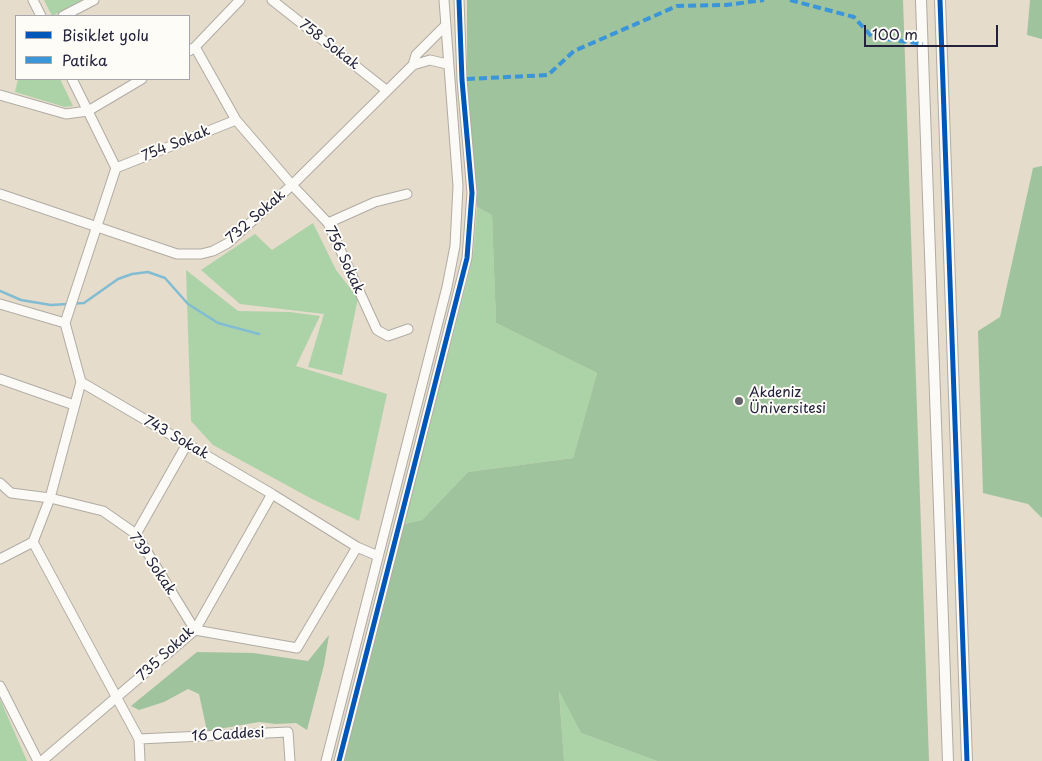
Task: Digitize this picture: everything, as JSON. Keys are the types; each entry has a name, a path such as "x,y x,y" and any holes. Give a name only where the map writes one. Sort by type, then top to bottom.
{"street":[{"path":"33,0 40,15"},
{"path":"65,15 94,0"},
{"path":"192,49 240,0"},
{"name":"758 Sokak","path":"272,0 386,90"},
{"path":"326,761 447,287 455,246 458,186 447,64 444,0"},
{"path":"340,761 467,258 472,193 462,80 459,0"},
{"path":"921,0 948,761"},
{"path":"940,0 967,761"},
{"name":"732 Sokak","path":"0,194 177,254 201,254 228,243 292,186 413,65 416,55 445,26"},
{"name":"756 Sokak","path":"192,49 236,120 292,186 328,223 376,330 388,336 408,329"},
{"path":"413,65 430,60 447,64"},
{"path":"0,558 33,542 50,498 81,382 64,323 116,168 72,80"},
{"path":"0,95 66,114 88,111 140,80"},
{"name":"754 Sokak","path":"116,168 236,120"},
{"path":"328,223 375,202 407,194"},
{"path":"0,304 64,323"},
{"path":"0,379 74,405"},
{"name":"743 Sokak","path":"81,382 272,494 357,547 378,556"},
{"path":"136,534 187,444"},
{"name":"739 Sokak","path":"0,483 11,493 50,498 103,511 136,534 195,630"},
{"name":"735 Sokak","path":"40,761 117,699 195,630 272,494"},
{"path":"33,542 139,739 140,761"},
{"path":"195,630 297,648 357,547"},
{"path":"0,686 40,761"},
{"name":"16 Caddesi","path":"139,739 288,732 290,761"}],"green space":[{"path":"44,0 84,0 54,15 52,15"},
{"name":"Akdeniz Üniversitesi","path":"467,0 903,0 929,761 657,761 581,733 559,691 564,761 344,761 404,524 422,520 468,472 573,458 597,373 496,323 492,215 477,207 467,79"},
{"path":"1030,0 1042,0 1042,39 1027,35"},
{"path":"18,80 60,80 73,106 65,107 15,92"},
{"path":"1042,166 1042,518 1028,504 983,493 978,331 1000,317 1033,168"},
{"path":"477,207 492,215 496,323 597,373 573,458 468,472 422,520 404,524 468,277 473,255"},
{"path":"313,223 336,270 358,298 342,375 308,367 324,314 240,304 201,270 255,234 272,250"},
{"path":"186,270 238,311 290,312 320,316 296,366 387,394 359,521 312,499 213,445 191,421"},
{"path":"329,635 324,665 307,730 296,723 276,724 259,722 207,731 199,694 188,689 164,702 139,710 131,706 197,652 253,653 308,661"},
{"path":"559,690 581,733 657,761 564,761"},
{"path":"0,699 27,761 0,761"}],"waterway":[{"path":"0,291 21,300 51,305 84,303 118,279 132,274 148,272 165,278 188,304 218,323 259,334"}],"marked path":[{"path":"467,79 548,75 574,51 677,6 726,5 764,0"},
{"path":"790,0 854,17 872,37 923,44"}],"cycle path":[{"path":"339,761 467,258 472,193 462,80 459,0"},
{"path":"940,0 967,761"}],"place":[{"name":"Akdeniz Üniversitesi","path":"739,401"}]}
